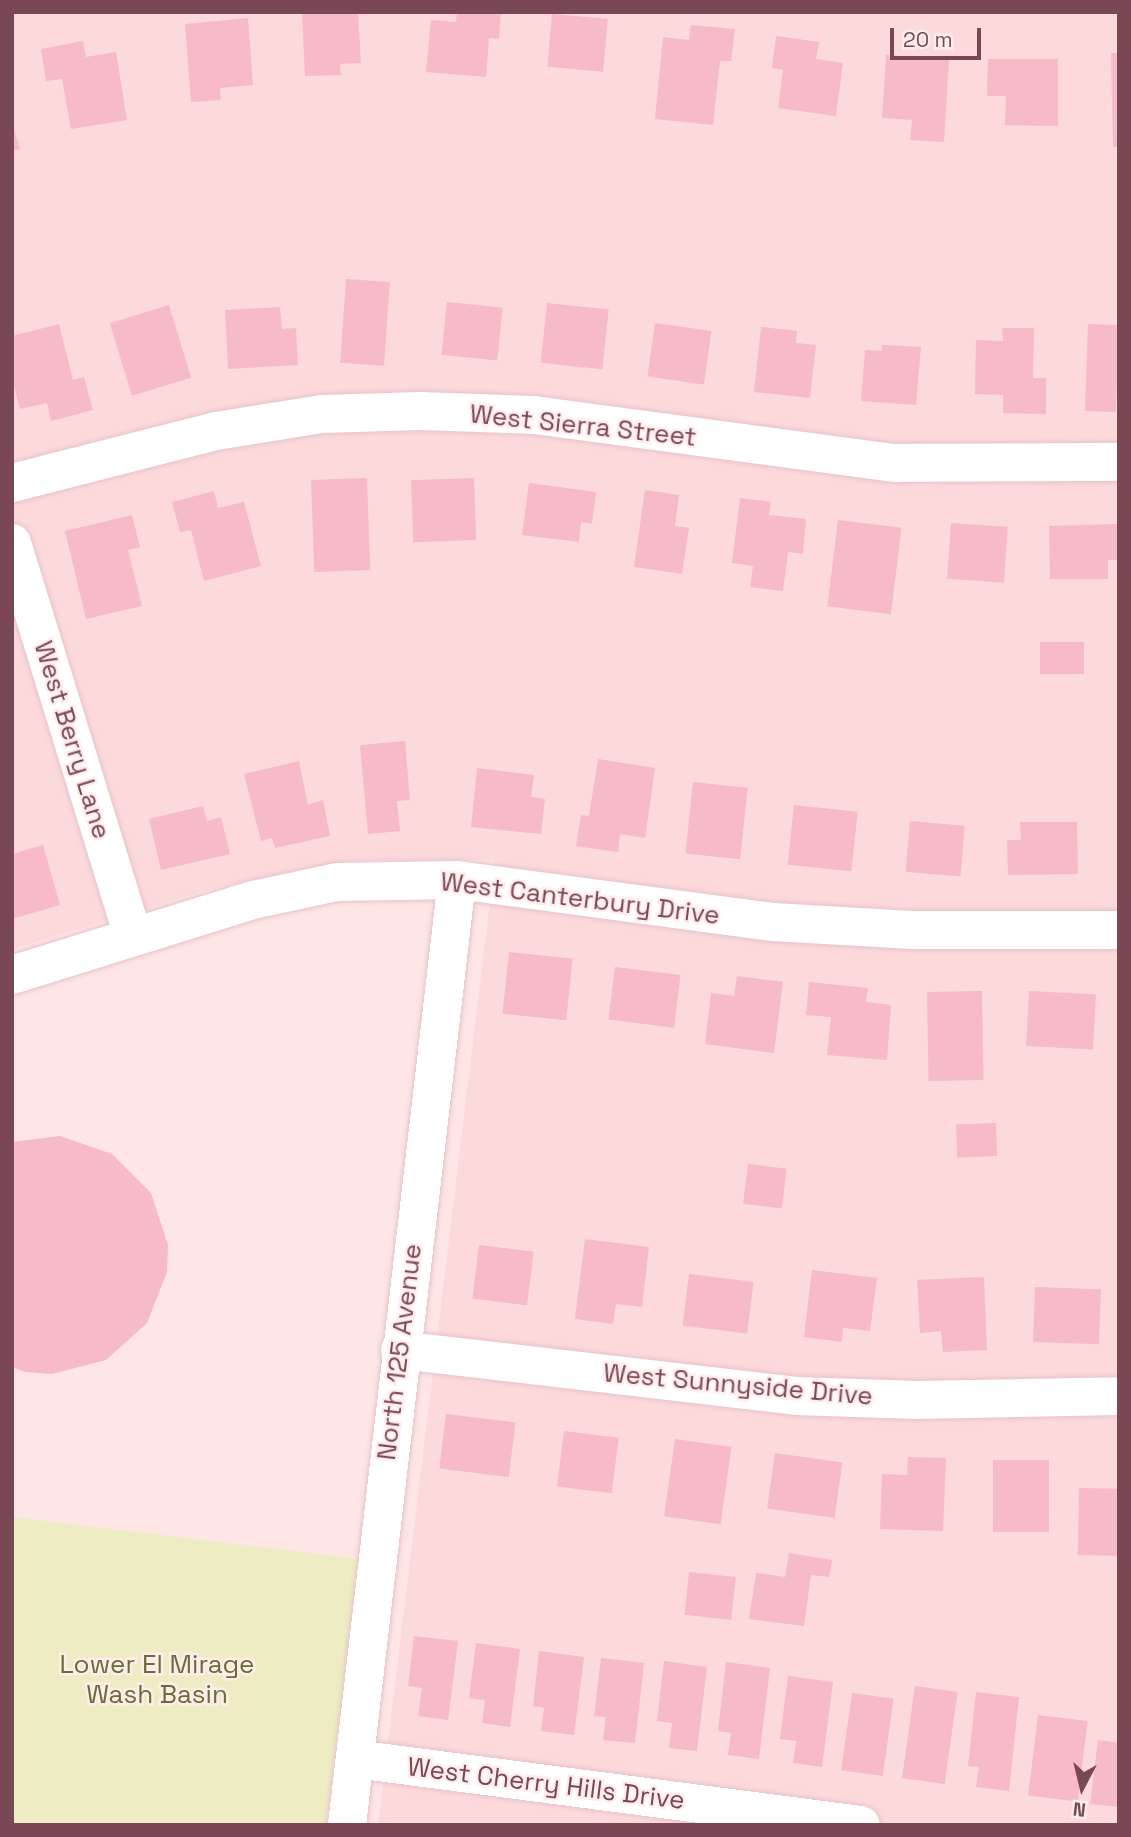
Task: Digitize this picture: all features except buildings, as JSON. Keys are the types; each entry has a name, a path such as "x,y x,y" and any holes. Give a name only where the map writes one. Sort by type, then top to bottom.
{"street":[{"name":"West Sierra Street","path":"12,483 216,431 322,414 420,411 534,415 896,463 1119,462"},
{"name":"West Berry Lane","path":"12,543 133,937"},
{"name":"West Canterbury Drive","path":"12,975 253,900 337,882 457,880 773,922 912,930 1119,929"},
{"name":"North 125 Avenue","path":"347,1825 400,1350 457,880"},
{"name":"West Sunnyside Drive","path":"400,1350 796,1396 917,1400 1119,1396"},
{"name":"West Cherry Hills Drive","path":"355,1759 861,1825"}],"shaded area":[{"path":"12,12 1119,12 1119,1825 378,1825 495,860 347,860 207,890 12,949"}],"green space":[{"name":"Lower El Mirage Wash Basin","path":"12,1517 359,1559 326,1825 12,1825"}]}
